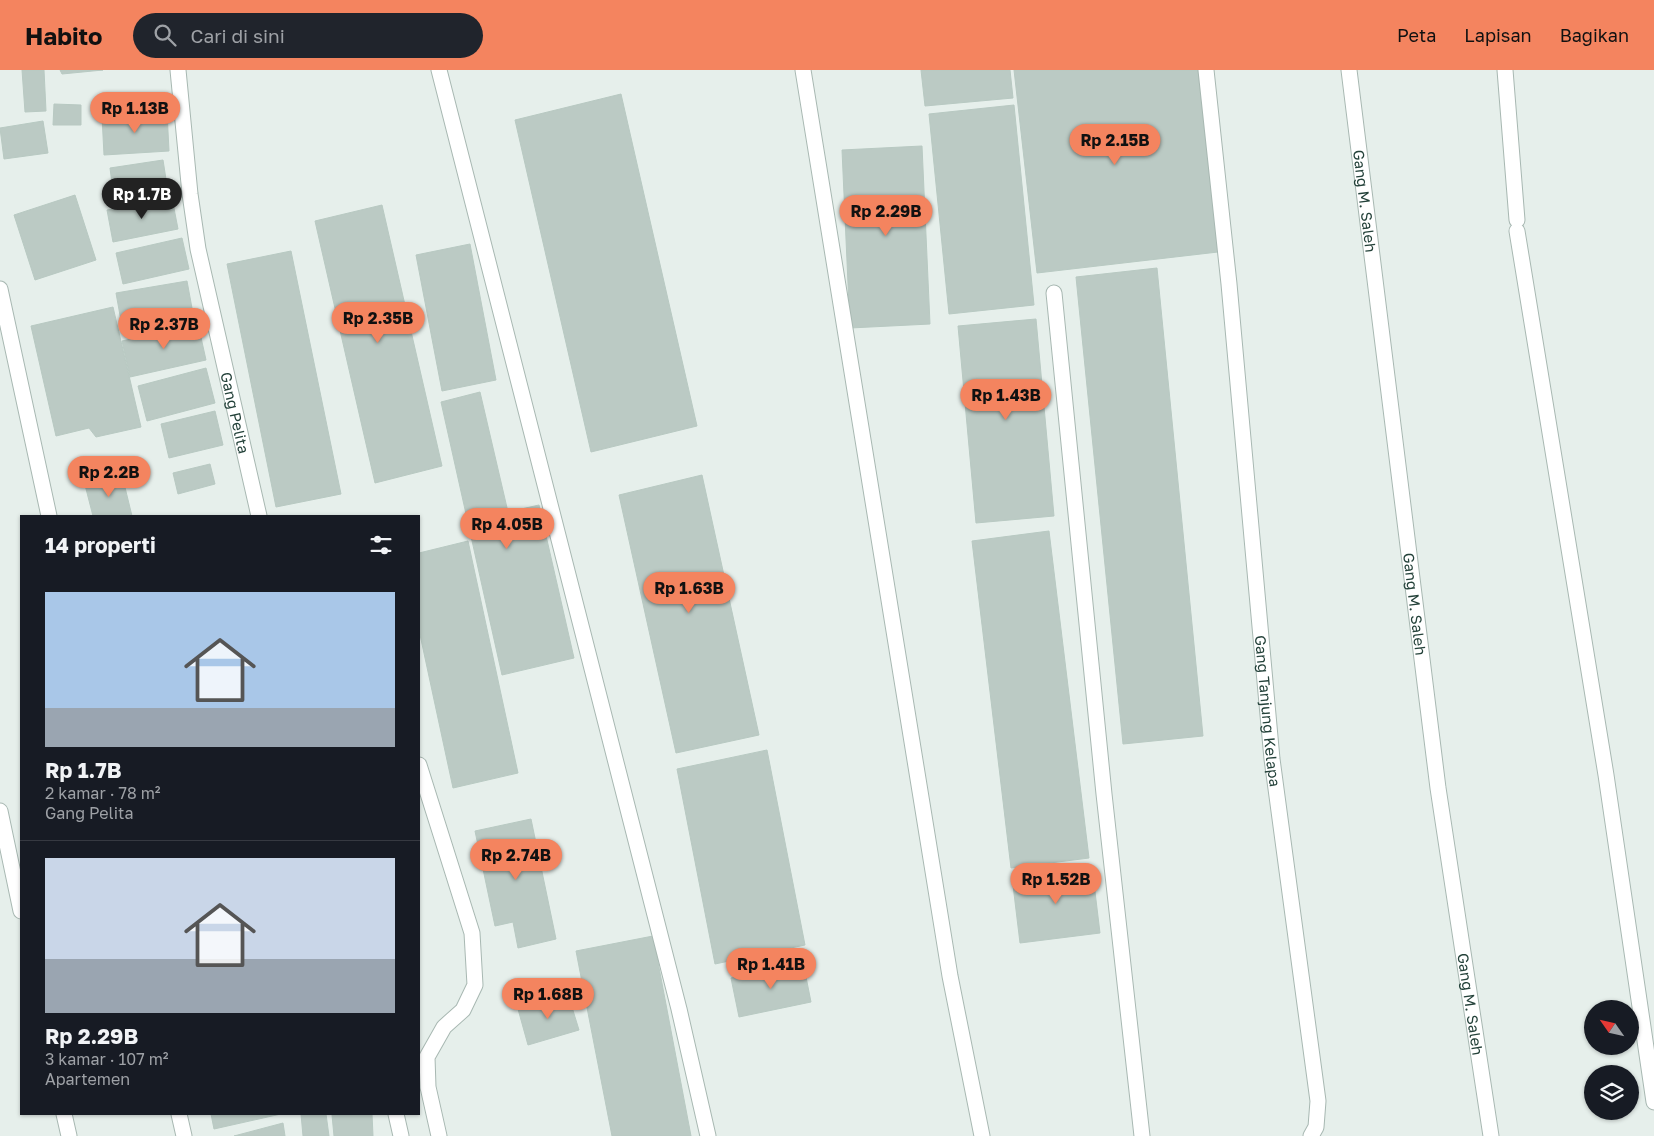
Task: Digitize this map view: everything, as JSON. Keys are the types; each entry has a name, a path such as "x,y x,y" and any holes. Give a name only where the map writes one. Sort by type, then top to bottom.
{"street":[{"name":"Gang Pelita","path":"178,70 190,194 198,249 259,515"},
{"path":"439,70 679,1009 708,1136"},
{"path":"803,70 950,976 982,1136"},
{"name":"Gang Tanjung Kelapa","path":"1206,70 1229,284 1272,759 1318,1101 1316,1127 1312,1136"},
{"name":"Gang M. Saleh","path":"1349,70 1438,788 1492,1136"},
{"path":"1505,70 1517,226 1606,775 1654,1102"},
{"path":"0,289 49,515"},
{"path":"1054,293 1104,794 1142,1136"},
{"path":"420,768 472,933 475,985 463,1010 444,1028 427,1056 428,1087 439,1136"},
{"path":"0,811 20,907"},
{"path":"64,1115 69,1136"},
{"path":"179,1115 184,1136"},
{"path":"396,1115 401,1136"}],"building":[{"path":"22,70 44,70 46,111 25,112"},
{"path":"60,70 103,70 62,74"},
{"path":"921,70 1010,70 1013,98 925,106"},
{"path":"1014,70 1198,70 1218,252 1037,273"},
{"path":"621,94 697,426 591,452 515,120"},
{"path":"54,104 81,105 81,125 53,125"},
{"path":"1014,105 1034,305 949,314 929,114"},
{"path":"167,112 169,151 104,155 102,116"},
{"path":"43,121 48,153 4,159 0,128"},
{"path":"922,146 930,324 850,328 842,150"},
{"path":"163,160 168,192 114,199 110,168"},
{"path":"75,195 96,260 35,280 14,215"},
{"path":"172,198 178,229 113,242 107,210"},
{"path":"382,205 442,466 375,483 315,221"},
{"path":"182,238 189,269 123,284 116,253"},
{"path":"470,244 496,380 442,391 416,255"},
{"path":"291,251 341,494 276,507 227,264"},
{"path":"1157,268 1203,736 1123,744 1076,277"},
{"path":"187,281 194,319 123,332 116,293"},
{"path":"113,307 141,427 96,437 89,428 56,436 31,326"},
{"path":"1036,319 1054,516 976,523 958,326"},
{"path":"198,324 206,360 130,377 122,341"},
{"path":"206,368 215,403 147,421 138,386"},
{"path":"480,392 508,512 539,505 574,658 502,675 441,402"},
{"path":"215,411 223,445 169,458 161,424"},
{"path":"210,464 215,484 178,494 173,473"},
{"path":"122,475 132,515 93,515 85,485"},
{"path":"702,475 759,735 676,753 619,495"},
{"path":"1049,531 1089,858 1011,868 972,541"},
{"path":"468,541 518,773 453,788 420,635 420,553"},
{"path":"767,750 805,945 715,964 677,769"},
{"path":"531,819 556,939 518,948 513,922 495,926 475,831"},
{"path":"1092,867 1100,933 1020,943 1012,877"},
{"path":"653,936 691,1136 612,1136 576,951"},
{"path":"803,962 811,1002 739,1017 731,978"},
{"path":"568,994 579,1030 528,1045 518,1009"},
{"path":"211,1115 277,1115 214,1129"},
{"path":"301,1115 326,1115 329,1136 303,1136"},
{"path":"332,1115 372,1115 373,1136 334,1136"},
{"path":"283,1123 285,1136 234,1136"}]}
